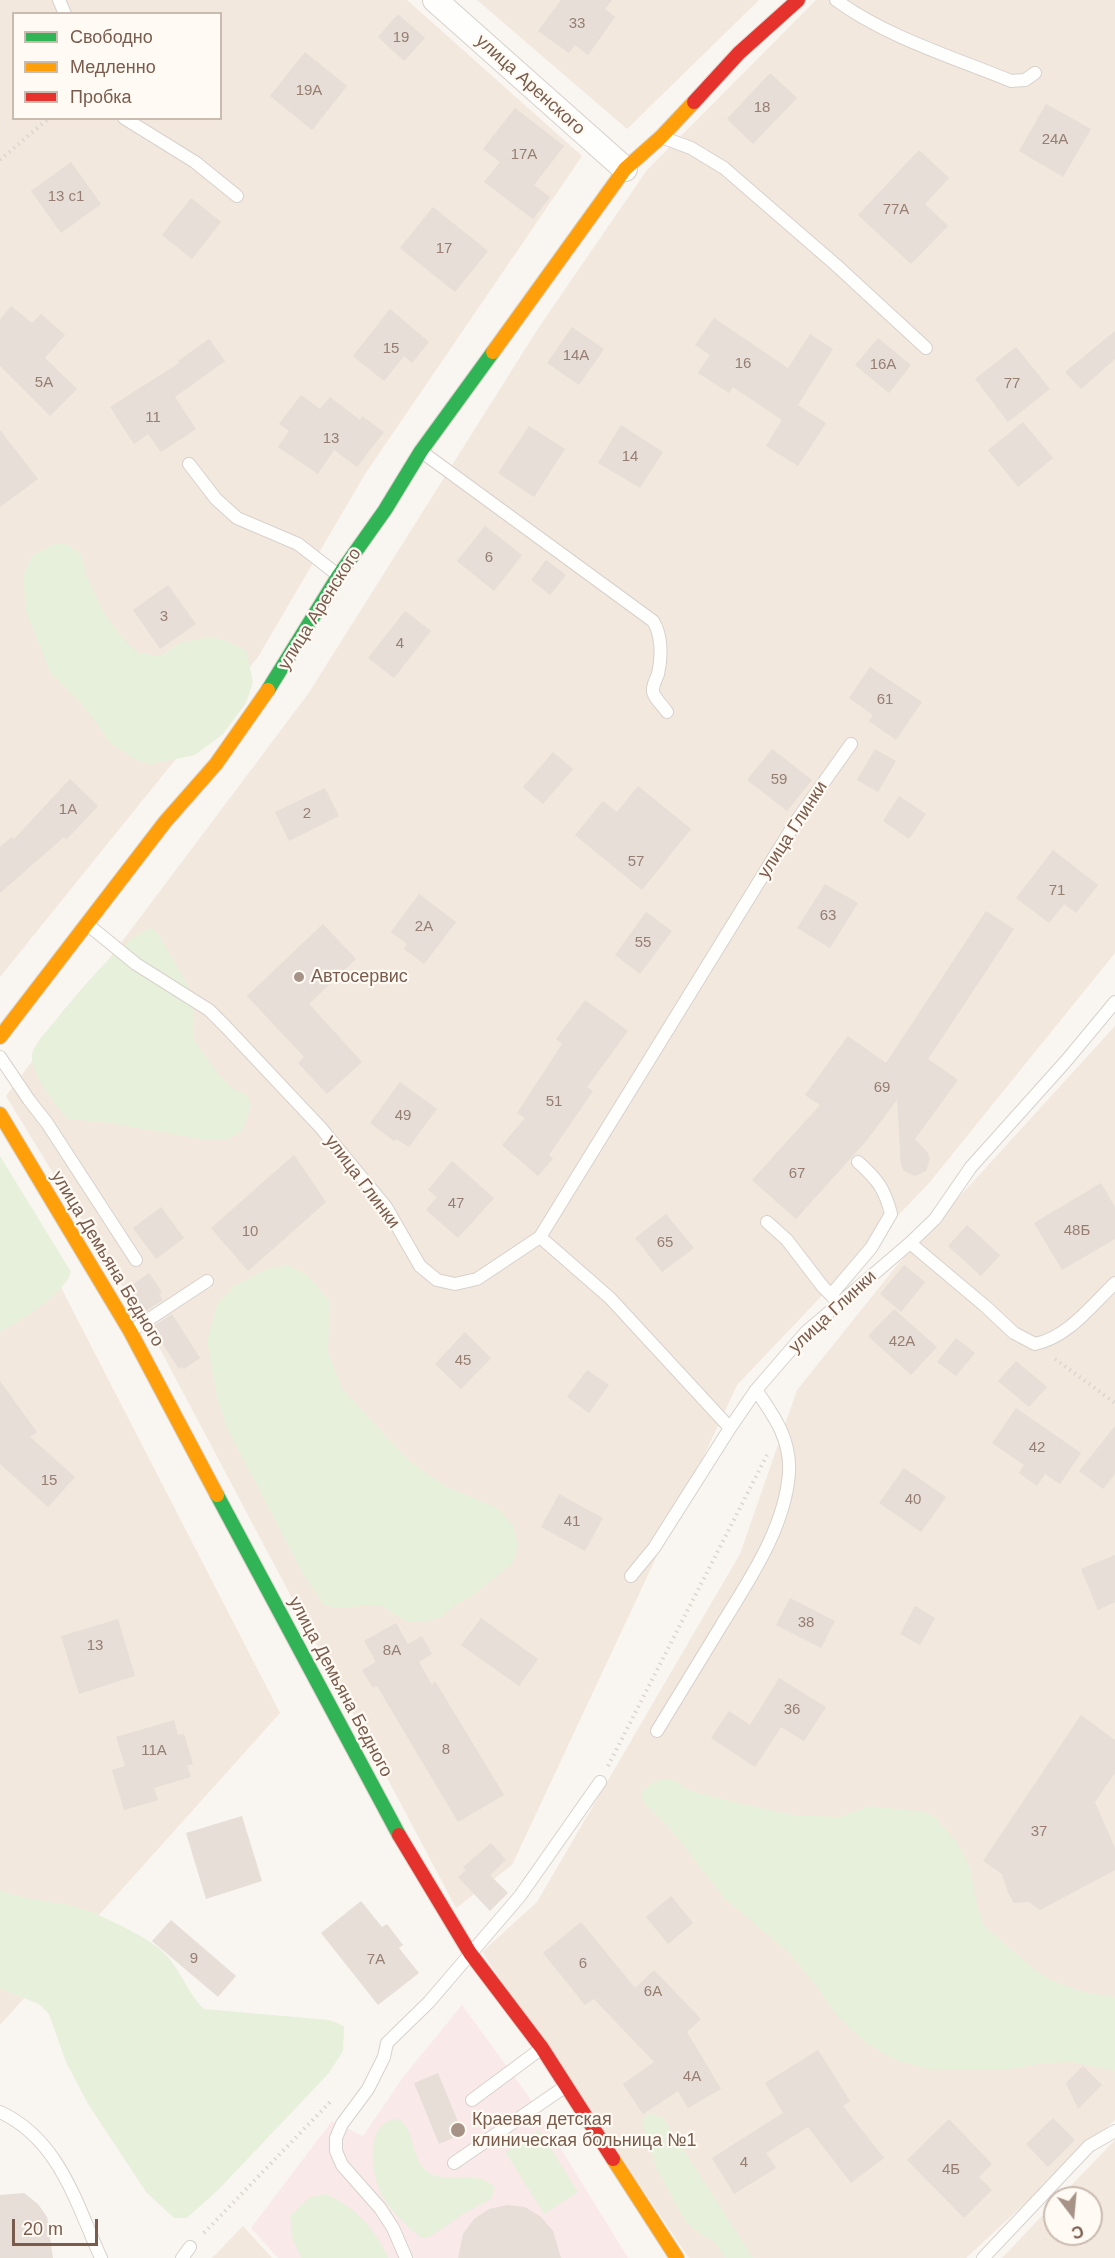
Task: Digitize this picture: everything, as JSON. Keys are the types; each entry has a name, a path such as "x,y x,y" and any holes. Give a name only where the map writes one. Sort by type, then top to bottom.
{"street":[{"name":"улица Аренского","path":"435,0 625,169"},
{"name":"улица Аренского","path":"0,1037 121,878 165,822 216,764 249,719 339,575 385,510 421,451 625,169 661,137 739,53 798,0"},
{"name":"улица Демьяна Бедного","path":"0,1114 130,1331 388,1817 470,1953 543,2048 677,2258"}],"lane":[{"path":"836,0 851,11 887,30 1011,81 1025,80 1035,73"},
{"path":"127,120 195,162 237,196"},
{"path":"661,137 691,148 724,168 836,265 926,348"},
{"path":"421,451 653,621 659,631 660,647 658,674 653,683 653,694 667,712"},
{"path":"189,464 216,500 237,518 297,544 339,575"},
{"name":"улица Глинки","path":"87,924 136,964 208,1010 321,1128 386,1207 420,1266 437,1280 456,1284 477,1279 540,1237 797,820 851,744"},
{"name":"улица Глинки","path":"631,1576 654,1548 756,1390 835,1299 910,1243 935,1219 971,1167 1066,1061 1115,1002"},
{"path":"0,1057 47,1123 136,1260"},
{"path":"767,1222 788,1240 823,1287 835,1299 871,1248 891,1214 886,1195 875,1178 858,1162"},
{"path":"540,1237 610,1298 730,1428"},
{"path":"910,1243 986,1306 1014,1333 1035,1344 1050,1341 1062,1334 1115,1283"},
{"path":"130,1331 207,1281"},
{"path":"657,1731 763,1558 780,1510 789,1473 787,1451 781,1427 756,1390"},
{"path":"406,2258 393,2228 380,2208 342,2165 336,2151 336,2138 342,2124 368,2089 384,2058 387,2043 429,2002 520,1896 600,1782"},
{"path":"472,2100 543,2048"},
{"path":"454,2163 567,2085"},
{"path":"0,2112 12,2117 35,2134 54,2157 100,2258"},
{"path":"983,2258 1089,2146 1115,2131"},
{"path":"182,2258 190,2247"}],"path":[{"path":"0,160 48,120"},
{"path":"1035,1344 1115,1403"},
{"path":"600,1782 781,1427"},
{"path":"190,2247 338,2094"}],"shaded area":[{"path":"0,0 407,0 582,156 365,474 258,657 0,977"},
{"path":"477,0 759,0 627,129"},
{"path":"816,0 1115,0 1115,953 929,1183 737,1385 512,1865 456,1908 159,1347 6,1096 308,694 539,327 647,170"},
{"path":"1115,1026 1115,2120 966,2258 689,2258 482,1952 537,1902 740,1554 797,1390 898,1264"},
{"path":"0,1169 280,1713 0,2025"},
{"name":"Краевая детская клиническая больница №1","path":"462,2005 529,2097 628,2258 278,2258 251,2228 332,2121 363,2136 404,2076"},
{"path":"1115,2140 1115,2258 1002,2258 1043,2215 1043,2246 1103,2246 1103,2186 1071,2186"},
{"path":"243,2226 272,2258 212,2258"}],"green space":[{"path":"64,543 81,554 86,575 104,613 126,642 138,653 160,656 179,643 210,637 224,640 246,650 253,682 246,703 223,734 195,755 150,764 137,760 111,744 86,709 50,672 26,612 23,574 32,556 52,545"},
{"path":"151,928 158,933 193,995 194,1040 219,1075 233,1089 248,1096 251,1107 241,1132 228,1139 202,1139 110,1123 68,1119 39,1080 32,1063 32,1054 40,1039 77,994 124,945 138,934"},
{"path":"0,1156 71,1272 67,1280 51,1297 0,1332"},
{"path":"288,1265 308,1276 330,1302 328,1352 342,1389 408,1460 443,1485 497,1508 513,1525 518,1545 513,1563 472,1596 441,1617 428,1621 407,1622 380,1605 333,1608 323,1604 303,1574 226,1426 217,1398 207,1341 217,1304 234,1286 267,1269"},
{"path":"671,1779 691,1791 794,1815 838,1817 871,1806 924,1812 936,1818 957,1843 970,1867 977,1906 984,1926 1050,1980 1083,1992 1115,1997 1115,2071 1072,2062 1045,2063 1004,2070 931,2070 896,2060 867,2044 838,2017 788,1952 724,1898 674,1833 644,1803 641,1793 654,1781"},
{"path":"0,1890 21,1897 86,1910 145,1939 167,1956 204,2009 329,2020 344,2026 343,2051 329,2073 219,2189 187,2218 174,2218 146,2192 88,2104 66,2062 49,2014 39,2004 0,1989"},
{"path":"650,2113 663,2118 753,2258 725,2258 715,2242 700,2234 686,2222 657,2170 642,2123 645,2116"},
{"path":"400,2119 408,2130 420,2163 428,2172 443,2177 477,2178 495,2187 491,2199 463,2214 428,2238 421,2238 389,2206 381,2193 374,2172 373,2148 379,2128 388,2121"},
{"path":"539,2130 578,2192 544,2214 505,2152"},
{"path":"326,2194 355,2212 371,2228 388,2258 301,2258 292,2237 290,2216 310,2197"}],"building":[{"path":"561,0 612,0 605,9 615,17 588,55 575,45 569,53 538,31"},
{"path":"398,14 425,38 404,61 378,37"},
{"path":"305,52 347,86 312,130 270,96"},
{"path":"770,73 797,98 753,144 727,119"},
{"path":"1046,104 1091,129 1063,177 1019,151"},
{"path":"515,108 564,146 534,185 550,197 533,219 484,182 500,162 483,149"},
{"path":"919,150 949,178 925,204 948,226 911,264 858,215"},
{"path":"71,162 101,204 61,233 31,191"},
{"path":"191,198 221,222 192,259 162,235"},
{"path":"433,207 488,251 455,292 400,248"},
{"path":"11,306 32,323 41,314 65,335 45,358 77,389 50,416 0,366 0,320"},
{"path":"390,309 429,342 412,363 404,356 384,381 353,356"},
{"path":"714,318 788,368 810,334 833,349 798,405 826,423 798,466 766,446 782,420 733,387 729,393 698,373 710,355 695,345"},
{"path":"572,327 604,349 579,385 547,363"},
{"path":"1115,331 1115,359 1081,389 1065,372"},
{"path":"878,338 911,365 889,393 855,365"},
{"path":"209,339 225,361 175,397 196,429 161,452 148,434 134,444 110,407 179,363 178,361"},
{"path":"1016,347 1050,389 1008,422 975,379"},
{"path":"301,395 320,409 330,397 360,420 362,416 384,432 357,467 334,450 318,474 278,447 289,431 279,424"},
{"path":"1023,422 1053,458 1018,487 988,450"},
{"path":"621,425 663,452 640,488 598,463"},
{"path":"529,426 565,449 534,497 498,473"},
{"path":"0,430 38,479 0,507"},
{"path":"485,526 522,555 494,591 457,561"},
{"path":"546,560 566,575 550,595 531,580"},
{"path":"168,585 196,624 160,649 133,610"},
{"path":"405,611 431,631 394,678 368,658"},
{"path":"870,667 922,702 896,740 869,721 873,715 849,698"},
{"path":"772,749 812,780 787,811 747,780"},
{"path":"875,749 896,761 878,792 857,780"},
{"path":"553,752 573,769 543,804 523,787"},
{"path":"70,779 98,806 66,840 64,837 0,893 0,847 12,837 14,839"},
{"path":"638,786 691,829 642,890 575,835 603,801 617,812"},
{"path":"325,788 339,816 289,841 275,812"},
{"path":"899,796 926,814 909,839 883,821"},
{"path":"1053,850 1098,885 1076,913 1064,904 1049,923 1016,898"},
{"path":"825,884 858,903 830,948 797,928"},
{"path":"419,894 456,922 424,964 404,949 407,944 391,932"},
{"path":"986,911 1014,929 928,1059 958,1080 915,1139 928,1153 930,1159 926,1171 915,1176 904,1171 901,1165 897,1100 867,1140 796,1219 752,1180 820,1105 805,1095 848,1036 886,1063"},
{"path":"646,912 672,931 640,974 615,955"},
{"path":"323,924 356,959 309,1004 362,1062 327,1094 298,1063 304,1057 247,996"},
{"path":"585,1000 628,1031 587,1087 593,1091 549,1155 553,1159 538,1176 502,1145 525,1118 517,1113 562,1044 556,1039"},
{"path":"400,1082 437,1109 409,1147 396,1139 394,1141 370,1123"},
{"path":"294,1155 326,1202 248,1271 211,1228"},
{"path":"452,1161 494,1198 458,1238 426,1210 437,1197 428,1190"},
{"path":"1101,1183 1115,1207 1115,1239 1062,1270 1034,1223"},
{"path":"161,1207 184,1238 156,1259 133,1228"},
{"path":"666,1214 694,1248 662,1272 635,1238"},
{"path":"967,1225 1000,1255 981,1276 948,1246"},
{"path":"904,1265 925,1282 901,1312 880,1294"},
{"path":"149,1273 162,1292 159,1294 163,1300 144,1312 128,1288"},
{"path":"894,1309 937,1347 911,1375 868,1336"},
{"path":"172,1314 200,1358 184,1369 182,1367 179,1369 158,1337 160,1335 154,1326"},
{"path":"465,1332 491,1358 461,1389 435,1364"},
{"path":"956,1338 975,1353 956,1376 937,1362"},
{"path":"1016,1361 1047,1387 1029,1407 998,1381"},
{"path":"587,1370 609,1385 589,1413 567,1397"},
{"path":"0,1381 37,1432 30,1437 75,1477 48,1507 0,1464"},
{"path":"1016,1408 1081,1453 1060,1484 1045,1474 1037,1486 1019,1473 1024,1465 992,1443"},
{"path":"1115,1426 1115,1474 1103,1489 1079,1471"},
{"path":"904,1468 946,1497 921,1532 879,1503"},
{"path":"559,1494 603,1518 585,1551 541,1527"},
{"path":"1115,1555 1115,1602 1098,1610 1081,1569"},
{"path":"790,1598 835,1621 821,1648 776,1625"},
{"path":"915,1606 935,1618 920,1645 900,1634"},
{"path":"481,1618 538,1659 519,1686 461,1645"},
{"path":"118,1619 135,1676 79,1694 61,1636"},
{"path":"396,1623 408,1644 422,1636 432,1654 419,1662 432,1685 435,1681 504,1795 458,1822 377,1686 373,1688 362,1670 376,1662 364,1641"},
{"path":"779,1678 826,1707 804,1741 781,1727 755,1767 711,1738 729,1711 750,1725"},
{"path":"1081,1715 1115,1740 1115,1773 1095,1802 1115,1848 1115,1870 1040,1910 1029,1902 1014,1903 1002,1874 983,1861"},
{"path":"174,1720 178,1735 184,1734 193,1764 187,1766 191,1777 154,1788 158,1800 124,1810 112,1770 125,1766 116,1737"},
{"path":"242,1816 262,1881 206,1899 186,1833"},
{"path":"491,1843 506,1860 490,1875 508,1893 490,1911 458,1877 466,1870 463,1867"},
{"path":"671,1896 693,1923 668,1944 646,1917"},
{"path":"361,1901 382,1927 387,1924 403,1945 399,1948 419,1973 378,2005 321,1933"},
{"path":"171,1920 236,1976 218,1997 152,1941"},
{"path":"581,1922 635,1988 654,1970 701,2019 687,2032 721,2089 688,2108 678,2091 643,2114 623,2084 654,2062 594,1999 585,2005 543,1953"},
{"path":"818,2050 850,2101 843,2106 884,2158 851,2183 808,2127 766,2153 776,2168 734,2194 712,2158 783,2113 765,2083"},
{"path":"1083,2066 1102,2085 1078,2109 1066,2083"},
{"path":"438,2073 463,2134 439,2144 414,2083"},
{"path":"1053,2118 1075,2140 1048,2167 1026,2144"},
{"path":"949,2119 992,2164 979,2177 992,2190 964,2218 907,2160"},
{"path":"24,2193 38,2204 47,2217 53,2258 0,2258 0,2195"},
{"path":"507,2205 525,2207 541,2217 553,2231 561,2258 458,2258 463,2234 474,2219 489,2209"}],"traffic: fast":[{"path":"268,690 339,575 385,510 421,451 493,352"},
{"path":"217,1495 399,1835"}],"traffic: slow":[{"path":"493,352 625,169 661,137 694,102"},
{"path":"0,1037 165,822 216,764 268,690"},
{"path":"0,1114 130,1331 217,1495"},
{"path":"613,2159 677,2258"}],"traffic: jam":[{"path":"694,102 739,53 798,0"},
{"path":"399,1835 470,1953 542,2048 613,2159"}],"place":[{"name":"Автосервис","path":"299,977"},
{"name":"Краевая детская клиническая больница №1","path":"458,2130"}]}
